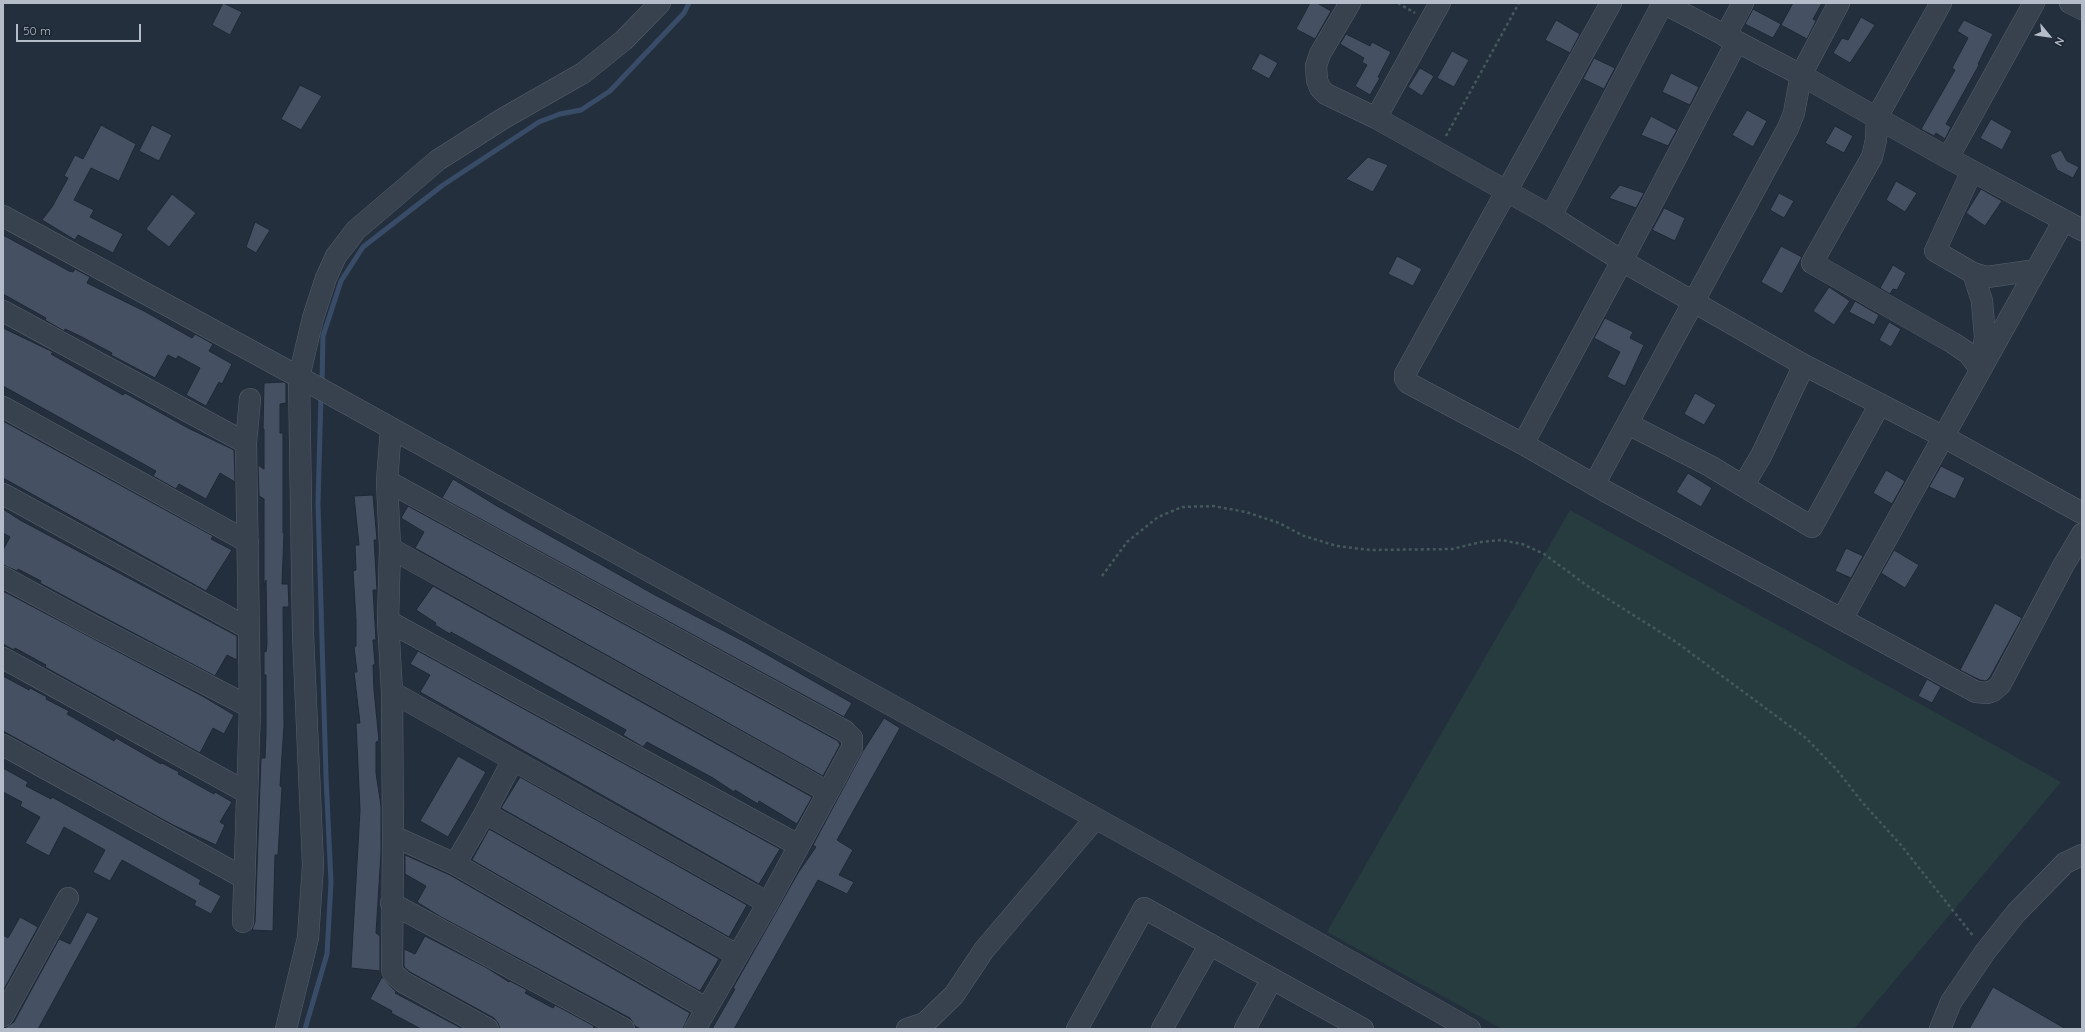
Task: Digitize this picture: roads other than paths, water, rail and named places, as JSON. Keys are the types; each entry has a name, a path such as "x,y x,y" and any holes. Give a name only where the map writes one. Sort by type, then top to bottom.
{"street":[{"path":"286,1029 308,938 313,865 303,634 303,379 313,318 326,278 336,256 356,230 438,160 504,118 583,73 624,40 660,3"},
{"path":"1350,3 1320,54 1315,73 1320,88 1326,94 1376,118 1507,193 1551,216 1622,261 1804,365 1944,437 2082,513"},
{"path":"1376,118 1440,3"},
{"path":"1611,3 1507,193 1408,368 1405,379 1408,383 1976,692 1987,693 1993,691 2000,684 2062,566 2082,534"},
{"path":"1551,216 1663,3 1800,75 1948,158 2082,230"},
{"path":"1522,444 1622,261 1731,40 1743,3"},
{"path":"1594,485 1695,302 1792,119 1800,75 1839,3"},
{"path":"1941,3 1877,117 1875,144 1872,157 1812,263 1953,343 1968,353 1980,369"},
{"path":"1948,158 2034,3"},
{"path":"2070,3 2082,9"},
{"path":"1972,171 1935,251 1973,273 1988,277 2036,270"},
{"path":"3,216 303,379 1470,1029"},
{"path":"1842,619 2064,220"},
{"path":"1973,273 1982,301 1985,337 1980,369"},
{"path":"3,311 246,443"},
{"path":"1743,486 1761,456 1804,365"},
{"path":"243,922 246,792 250,707 246,443 250,399"},
{"path":"1628,424 1710,466 1812,527 1880,404"},
{"path":"3,407 248,542"},
{"path":"391,428 387,481 390,548 388,621 392,692 393,836 390,960 393,973 403,982 488,1029"},
{"path":"387,481 845,731 852,738 852,748 798,845 768,903 694,1029"},
{"path":"3,494 248,628"},
{"path":"390,548 828,792"},
{"path":"3,577 250,707"},
{"path":"388,621 798,845"},
{"path":"3,658 246,792"},
{"path":"392,692 768,903"},
{"path":"3,745 244,878"},
{"path":"455,864 513,760"},
{"path":"485,812 737,955"},
{"path":"907,1029 925,1023 945,1005 984,950 1095,819"},
{"path":"393,836 455,864 706,1008"},
{"path":"1940,1029 1952,1002 1985,952 2040,887 2065,863 2082,855"},
{"path":"3,1016 68,898"},
{"path":"391,903 624,1029"},
{"path":"1077,1029 1144,908 1272,979 1342,1024 1363,1029"},
{"path":"1162,1029 1210,944"},
{"path":"1245,1029 1272,979"}],"waterway":[{"path":"322,383 323,336 341,281 363,247 443,185 539,122 560,114 581,110 610,91 684,13 689,3"},
{"path":"305,1029 327,954 331,882 326,776 318,504 321,395"}]}
